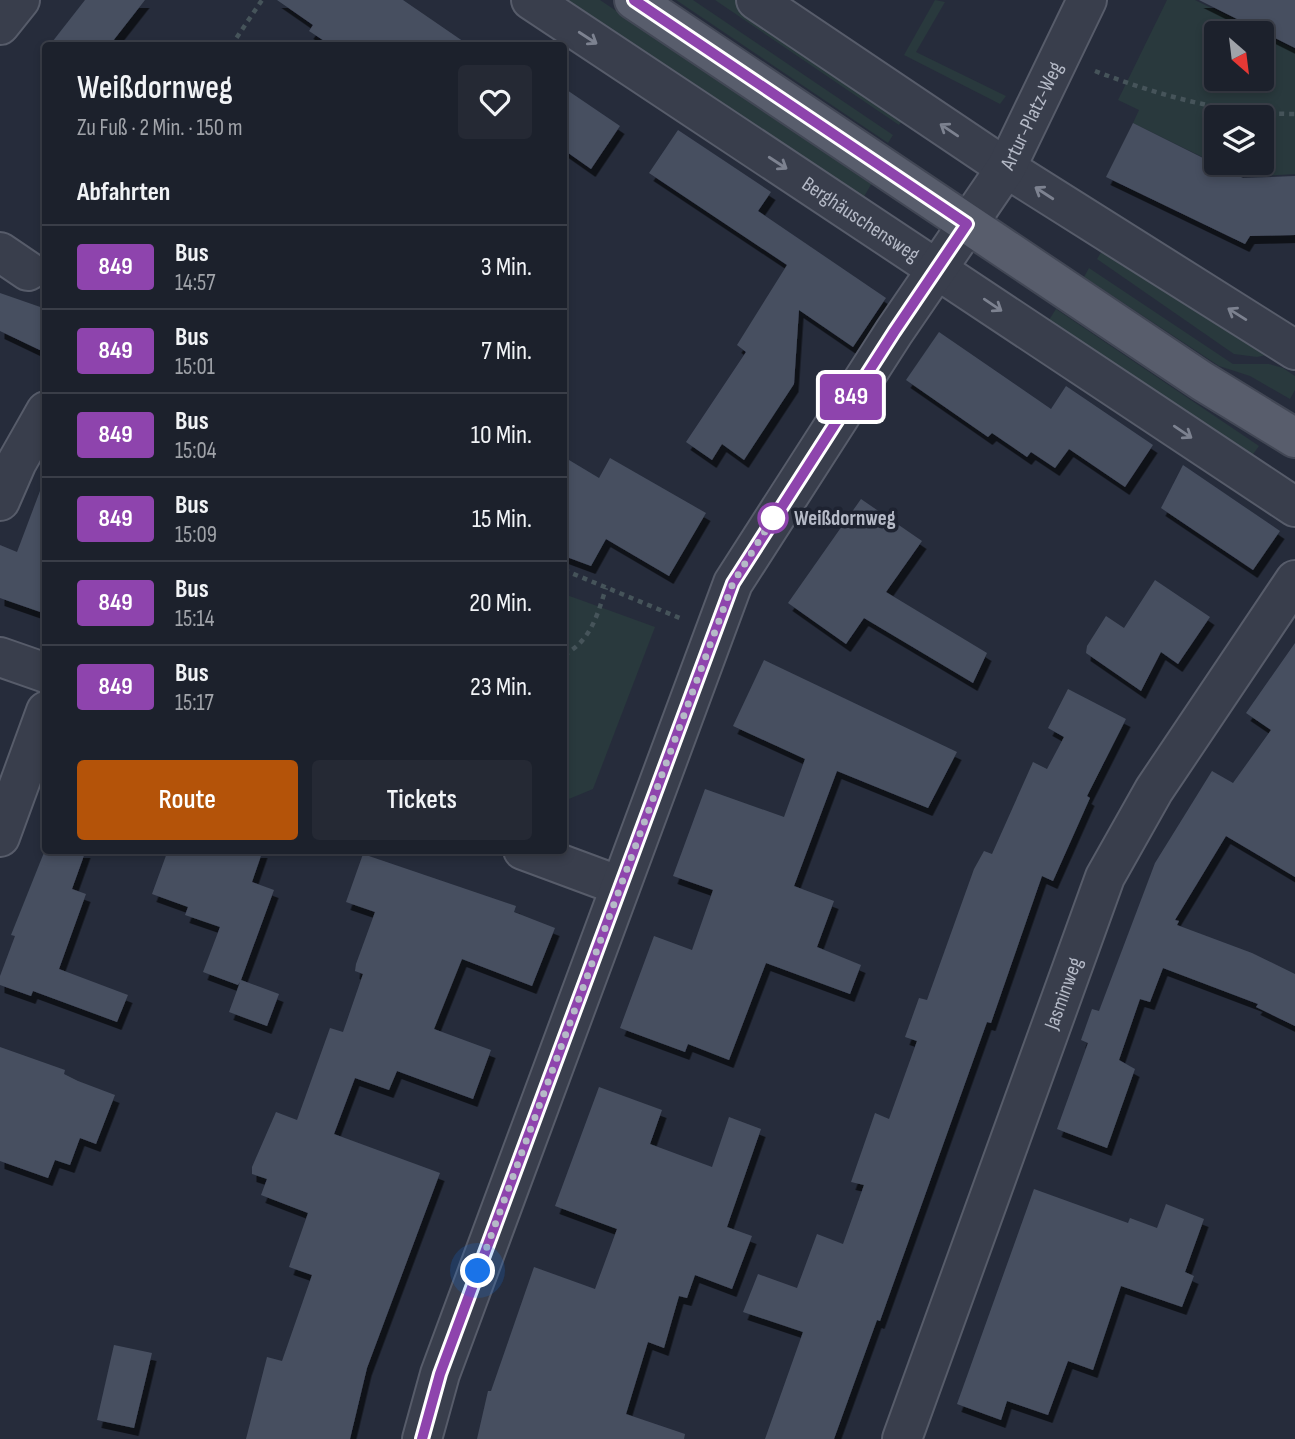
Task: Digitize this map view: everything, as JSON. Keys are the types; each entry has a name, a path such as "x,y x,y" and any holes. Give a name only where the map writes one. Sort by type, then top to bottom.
{"main road":[{"path":"634,0 1202,381 1295,438"}],"street":[{"path":"0,25 20,0"},
{"name":"Berghäuschensweg","path":"531,0 1295,508"},
{"path":"756,0 1006,168 1295,350"},
{"name":"Artur-Platz-Weg","path":"422,1439 440,1374 670,745 733,583 936,268 1006,168 1087,0"},
{"path":"0,501 17,462 42,418"},
{"name":"Jasminweg","path":"902,1439 1105,877 1154,790 1295,580"},
{"path":"0,657 42,672"},
{"path":"0,837 42,722"},
{"path":"534,854 620,886"}],"path":[{"path":"234,42 262,0"},
{"path":"1059,56 1147,91 1184,102 1250,113 1295,114"},
{"path":"567,571 714,633"},
{"path":"567,653 580,646 595,620 607,587"}],"shaded area":[{"path":"561,0 600,0 872,183 862,200"},
{"path":"676,0 693,0 893,135 888,143"},
{"path":"715,0 735,0 906,115 899,125"},
{"path":"935,0 945,2 916,52 1006,96 1000,104 904,55"},
{"path":"1167,0 1195,0 1237,21 1204,21 1204,91 1274,91 1274,39 1295,50 1295,174 1243,177 1239,175 1274,175 1274,105 1204,105 1204,158 1133,123 1139,110 1118,100"},
{"path":"1105,246 1271,354 1257,357 1234,354 1097,259"},
{"path":"1089,268 1233,364 1269,364 1283,368 1295,376 1295,390 1290,399 1250,376 1219,366 1084,277"},
{"path":"1056,309 1259,446 1251,457 1049,320"},
{"path":"567,595 655,627 593,789 567,800"}],"building":[{"path":"85,0 145,0 112,42 52,42"},
{"path":"277,0 403,0 464,42 326,42 309,31 313,25"},
{"path":"1199,0 1295,0 1295,48 1274,38 1274,21 1241,21"},
{"path":"567,90 620,126 591,169 567,152"},
{"path":"1133,123 1204,158 1204,175 1237,175 1243,178 1295,176 1295,235 1250,236 1245,244 1106,177"},
{"path":"678,130 771,192 758,211 886,298 853,347 799,310 794,384 744,460 722,444 712,460 686,442 746,352 737,345 787,265 649,173"},
{"path":"0,293 42,308 42,351 0,331"},
{"path":"939,332 1051,409 1066,386 1153,445 1125,487 1069,449 1055,468 1031,452 1027,457 992,433 988,437 906,380"},
{"path":"610,458 706,513 669,576 606,539 591,566 567,557 567,459 599,478"},
{"path":"1183,465 1280,531 1253,570 1161,508"},
{"path":"42,486 42,613 0,598 0,545 17,552"},
{"path":"861,499 922,541 886,592 987,653 973,683 864,618 846,644 788,603"},
{"path":"1155,580 1210,617 1178,664 1161,652 1141,691 1086,653 1087,646 1106,616 1124,628"},
{"path":"1295,643 1295,877 1226,836 1175,920 1179,921 1177,925 1252,953 1295,974 1295,1026 1256,1007 1258,1004 1163,968 1150,1002 1140,999 1119,1060 1135,1069 1107,1148 1057,1129 1088,1043 1081,1040 1092,1009 1099,1011 1155,863 1212,771 1233,783 1271,730 1246,713"},
{"path":"764,660 957,752 928,808 837,771 794,886 834,901 817,947 861,965 850,994 766,963 729,1060 688,1044 685,1052 620,1028 654,936 692,950 713,890 673,876 705,789 784,817 805,759 733,726"},
{"path":"1068,689 1126,719 1087,796 1090,798 1053,881 1042,876 991,1023 987,1022 880,1321 877,1320 834,1439 765,1439 803,1332 743,1312 758,1274 797,1288 817,1234 843,1244 864,1185 851,1182 875,1113 889,1119 917,1041 905,1037 919,998 927,1000 974,869 984,851 992,854 1033,762 1047,769 1064,737 1048,728"},
{"path":"43,854 85,854 72,889 86,894 59,969 128,995 117,1022 33,991 31,996 0,985 0,976 15,936 11,935"},
{"path":"167,854 262,854 252,882 274,890 241,980 279,994 267,1026 229,1012 240,982 238,985 203,972 220,927 185,915 188,907 152,894"},
{"path":"363,854 516,906 514,912 555,928 532,986 462,959 434,1029 491,1050 473,1099 397,1071 389,1090 355,1078 334,1134 440,1173 367,1368 350,1439 246,1439 267,1357 282,1361 312,1275 289,1267 308,1213 261,1195 267,1179 252,1174 252,1167 276,1112 297,1120 330,1028 343,1032 363,974 355,971 356,964 375,912 346,902"},
{"path":"0,1047 65,1070 64,1074 78,1081 115,1095 96,1144 80,1138 70,1165 55,1160 48,1178 0,1161"},
{"path":"599,1087 662,1110 650,1144 712,1167 729,1117 761,1129 727,1227 752,1236 732,1289 695,1275 687,1298 679,1296 664,1348 648,1342 626,1414 685,1434 684,1439 477,1439 488,1391 491,1391 534,1267 595,1289 617,1229 555,1206"},
{"path":"1034,1189 1128,1223 1130,1218 1157,1228 1166,1204 1204,1219 1185,1272 1194,1276 1182,1307 1121,1286 1093,1370 1068,1361 1048,1415 1007,1401 1001,1420 957,1404"},
{"path":"114,1345 152,1353 134,1428 97,1420"}],"bus line":[{"name":"849","path":"422,1439 440,1374 670,745 733,583 789,492 967,224 634,0"}],"place":[{"name":"Weißdornweg","path":"773,518"}],"route":[{"path":"478,1271 670,745 733,583 775,515 773,518"}]}
